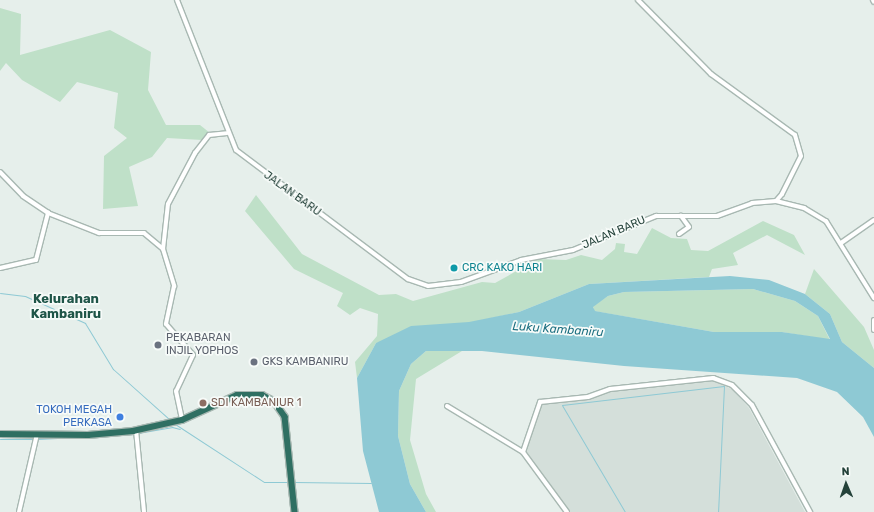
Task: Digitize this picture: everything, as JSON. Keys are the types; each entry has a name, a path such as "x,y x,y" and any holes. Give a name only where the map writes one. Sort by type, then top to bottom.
{"highway":[{"path":"0,434 37,437 136,433 180,421 238,395 270,398 285,417 293,481 295,512"}],"street":[{"name":"JALAN BARU","path":"177,0 227,132 236,150 253,165 408,279 428,286 461,282 521,260 573,250 656,216 717,216 752,203 776,201 804,208 824,219 841,243 874,298"},
{"path":"638,0 711,74 795,135 800,161 776,201"},
{"path":"180,421 176,391 193,355 166,324 174,286 163,250 168,204 195,153 209,135 227,132"},
{"path":"0,172 23,196 48,213 99,233 144,233 163,250"},
{"path":"0,268 36,260 48,213"},
{"path":"679,234 689,227 681,216"},
{"path":"841,243 874,220"},
{"path":"874,320 874,330"},
{"path":"523,452 537,407 543,400 588,397 610,389 716,379 732,385 752,405 810,512"},
{"path":"447,406 523,452 567,512"},
{"path":"136,433 144,512"},
{"path":"19,512 37,437"}],"shaded area":[{"path":"714,380 733,390 749,408 805,512 570,512 525,451 539,403 588,399 608,391"}],"green space":[{"path":"0,8 21,14 20,55 110,30 151,52 148,90 166,125 200,125 210,133 202,140 167,138 152,157 129,167 138,206 103,209 104,156 127,138 114,128 118,93 77,82 60,102 22,80 6,63 0,71"},
{"path":"256,195 302,254 379,295 396,294 413,301 482,282 495,283 538,259 566,260 581,255 602,260 615,249 616,243 625,244 624,252 637,254 652,228 671,238 687,239 691,250 708,251 763,221 794,235 805,255 767,235 733,253 738,265 712,269 709,277 589,284 519,312 376,343 357,378 355,362 377,336 378,314 360,308 350,315 337,306 343,293 294,269 245,211"},
{"path":"814,269 864,327 874,350 874,368 842,342 830,314 805,294"},
{"path":"753,289 795,301 818,316 830,340 782,332 714,332 594,311 593,306 608,296 624,292"},
{"path":"426,351 462,351 416,379 410,440 426,494 436,512 426,512 410,484 398,436 399,391 411,364"}],"water":[{"name":"Luku Kambaniru","path":"730,276 769,280 805,294 830,314 842,342 874,368 874,437 863,417 837,392 797,378 624,366 482,351 426,351 411,364 399,391 398,436 410,484 426,512 379,512 363,451 357,378 376,343 411,326 469,322 519,312 589,284","holes":["753,289 795,301 818,316 830,339 782,332 714,332 595,311 593,307 608,296 624,292"]}],"waterway":[{"path":"0,293 25,296 85,323 113,369 170,420"},
{"path":"625,512 562,405 724,386 718,512"},
{"path":"175,424 264,482 289,482"},
{"path":"138,433 172,427 180,429"},
{"path":"38,439 135,434"},
{"path":"0,439 35,439"},
{"path":"294,482 371,483"}],"place":[{"name":"CRC KAKO HARI","path":"454,268"},
{"name":"PEKABARAN INJIL YOPHOS","path":"158,345"},
{"name":"GKS KAMBANIRU","path":"254,362"},
{"name":"SDI KAMBANIUR 1","path":"203,403"},
{"name":"TOKOH MEGAH PERKASA","path":"120,417"}],"district":[{"name":"Kelurahan Kambaniru","path":"66,308"}]}
